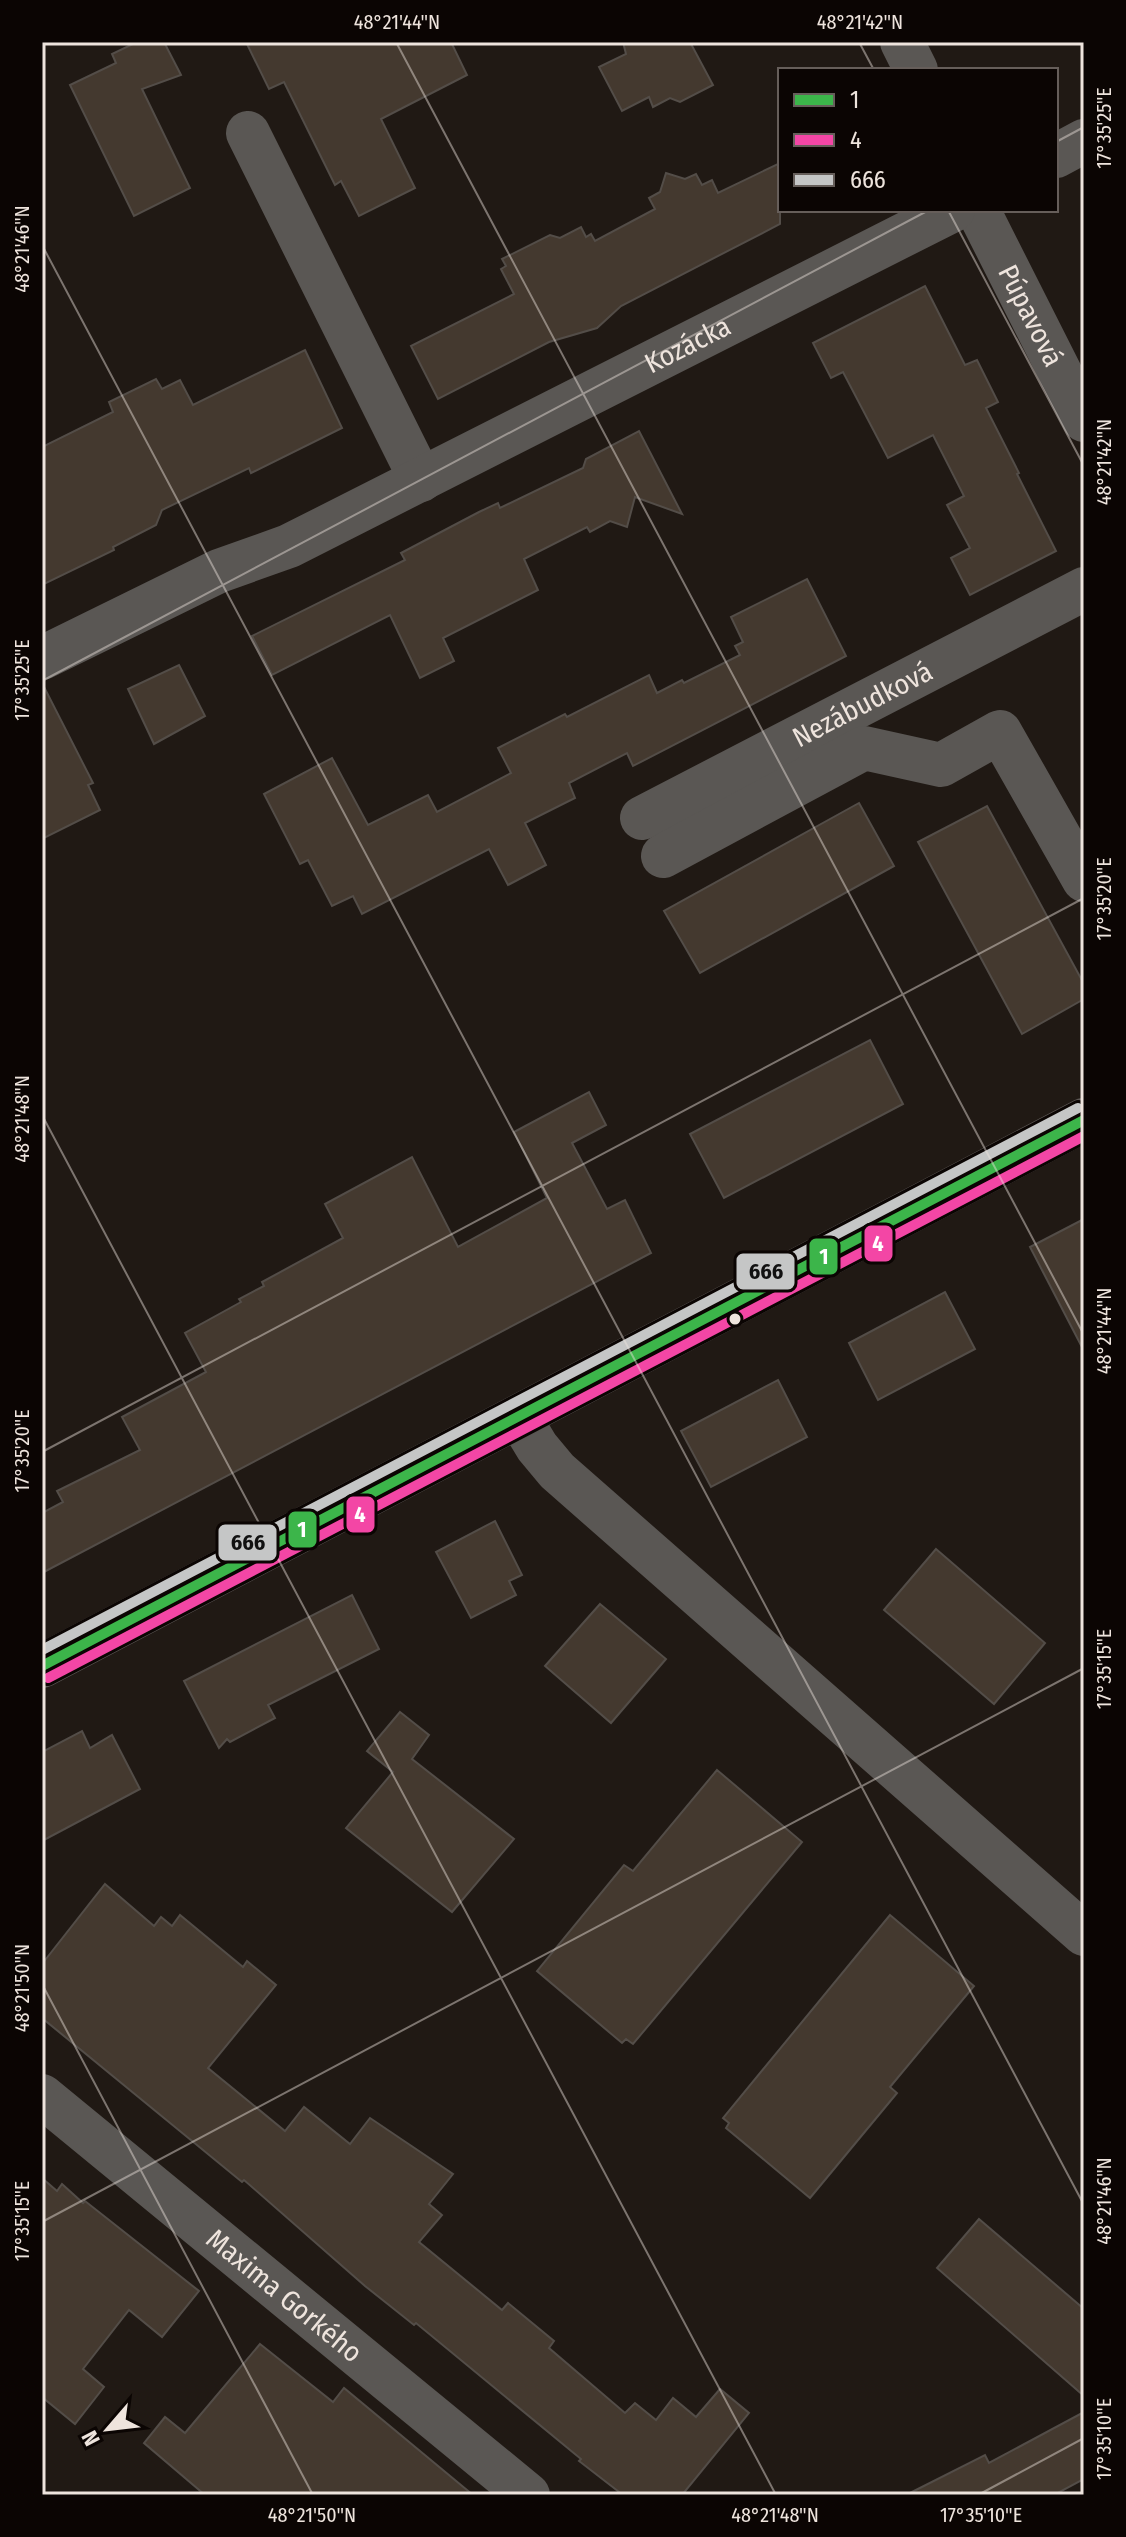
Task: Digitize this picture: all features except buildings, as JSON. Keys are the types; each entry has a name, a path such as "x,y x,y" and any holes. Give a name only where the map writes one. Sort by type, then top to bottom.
{"main road":[{"path":"42,1666 1084,1120"}],"street":[{"path":"902,42 915,68"},
{"path":"248,133 421,480"},
{"path":"1058,155 1084,141"},
{"name":"Kozácka","path":"42,658 219,571 289,546 949,212"},
{"name":"Púpavová","path":"979,212 1084,420"},
{"name":"Nezábudková","path":"642,818 1084,589"},
{"path":"663,856 864,748 941,765 1000,732 1084,880"},
{"path":"519,1417 537,1447 557,1471 1084,1934"},
{"name":"Maxima Gorkého","path":"42,2096 528,2495"}],"transit line":[{"name":"666","path":"42,1650 1078,1108"},
{"name":"1","path":"42,1666 1084,1120"},
{"name":"4","path":"48,1678 1084,1136"}]}
